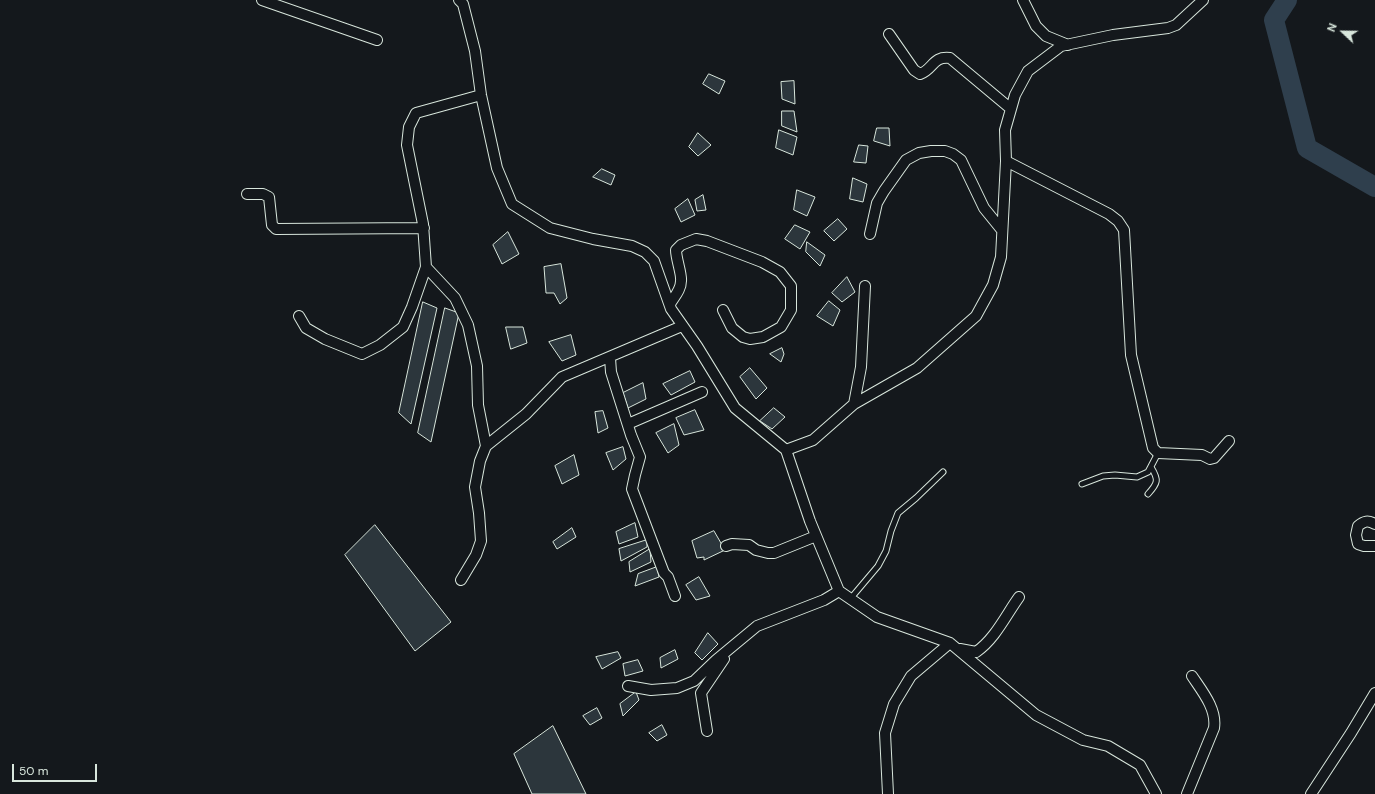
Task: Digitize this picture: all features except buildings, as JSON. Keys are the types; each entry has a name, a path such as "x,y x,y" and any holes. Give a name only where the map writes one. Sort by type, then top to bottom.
{"street":[{"path":"262,0 377,40"},
{"path":"459,0 462,4 475,51 481,95 497,168 512,204 550,228 593,240 632,246 645,252 654,261 671,309 697,346 735,408 786,450 816,536 840,591 877,617 954,646 976,652 984,646 998,629 1019,597"},
{"path":"1023,0 1036,26 1046,36 1068,45"},
{"path":"786,450 813,440 854,404 917,368 976,316 993,285 1001,257 1001,229 1006,161 1005,130 1014,95 1028,71 1061,46 1113,35 1176,25 1203,0"},
{"path":"889,34 914,70 920,74 925,73 935,61 942,57 950,58 1011,109"},
{"path":"299,316 306,328 325,339 362,354 380,345 403,327 412,307 426,266 424,228 407,145 409,127 416,113 481,95"},
{"path":"870,234 877,203 906,160 919,153 945,150 960,160 984,208 1001,229"},
{"path":"1006,161 1109,214 1118,221 1124,230 1131,355 1153,448 1158,453 1202,455 1210,459 1214,458 1229,441"},
{"path":"247,194 263,194 270,197 272,225 276,229 424,228"},
{"path":"670,304 677,294 681,281 676,259 676,250 681,245 696,239 707,241 762,262 780,272 792,286 792,310 781,327 763,337 750,339 743,337 732,328 723,310"},
{"path":"426,266 455,298 468,325 477,366 478,405 486,446"},
{"path":"854,404 861,368 865,286"},
{"path":"461,580 476,555 481,541 475,487 480,461 486,446 526,414 562,377 610,358 682,326"},
{"path":"610,358 611,372 640,457 632,490 664,574 668,578 675,596"},
{"path":"628,424 702,392"},
{"path":"1375,524 1371,521 1364,521 1358,526 1356,535 1358,544 1364,546 1375,546"},
{"path":"726,546 732,544 749,545 756,550 774,553 816,536"},
{"path":"628,686 651,690 677,688 694,681 734,645 758,626 824,600 840,591"},
{"path":"707,731 701,693 734,645"},
{"path":"888,794 885,733 894,704 911,676 954,646"},
{"path":"954,646 1036,715 1084,740 1108,746 1140,765 1156,794"},
{"path":"1187,794 1214,728 1215,720 1206,698 1192,676"},
{"path":"1312,794 1375,693"}],"lane":[{"path":"1082,484 1103,476 1115,475 1137,477 1148,472 1158,453"},
{"path":"1148,494 1156,484 1156,476 1151,467"},
{"path":"851,598 878,566 886,551 898,512 916,498 943,472"}],"waterway":[{"path":"1287,0 1274,20 1307,148 1375,187"}]}
